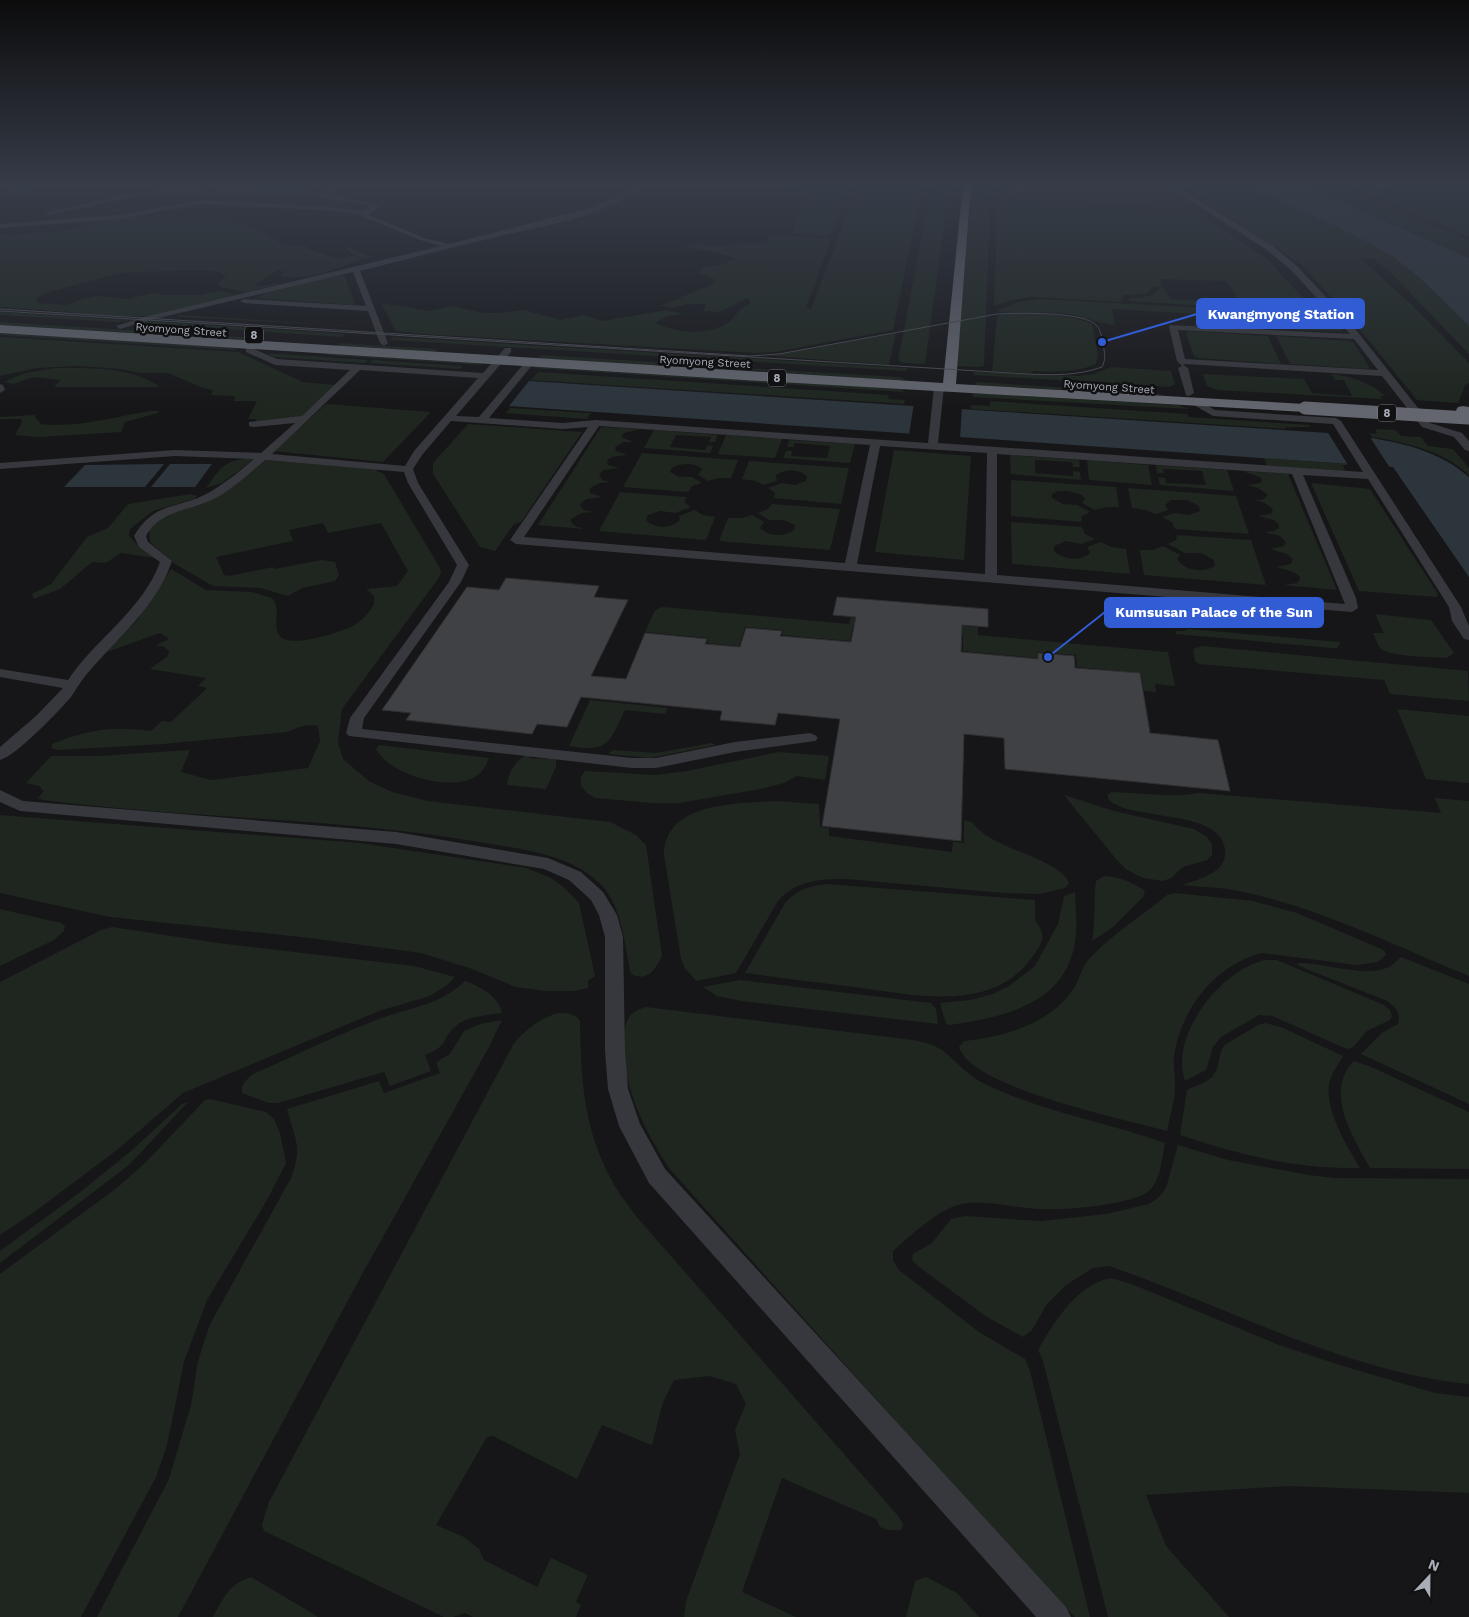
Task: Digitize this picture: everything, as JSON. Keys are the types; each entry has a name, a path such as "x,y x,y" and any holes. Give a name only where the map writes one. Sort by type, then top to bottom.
{"highway":[{"path":"941,383 957,259"},
{"name":"Ryomyong Street","path":"0,319 384,343 505,355 530,362 941,383 1467,414"},
{"name":"Ryomyong Street","path":"0,329 250,344 505,355 941,383"}],"street":[{"path":"120,326 395,259"},
{"path":"1284,259 1294,268 1357,337 1426,425 1458,435 1469,448"},
{"path":"356,269 384,343"},
{"path":"227,300 372,309"},
{"path":"1357,337 1172,327 1191,397 1213,413 1336,422 1455,607 1459,621 1469,636"},
{"path":"250,344 249,350 275,362 486,376"},
{"path":"505,355 413,459 408,469 413,483 463,565 455,582 358,718 354,733 632,763 656,763 735,747 810,738"},
{"path":"482,420 530,362"},
{"path":"1182,364 1385,373"},
{"path":"0,755 41,720 72,685 81,671 109,645 140,606 164,568 166,560 144,544 140,536 143,529 152,519 162,513 214,494 261,457 358,367"},
{"path":"933,441 941,383"},
{"path":"448,418 563,426 596,423 876,442 933,441 992,450 1296,471 1367,471"},
{"path":"253,424 303,419"},
{"path":"596,423 516,540 1352,608 1350,598 1296,471"},
{"path":"850,568 876,442"},
{"path":"991,579 992,450"},
{"path":"0,466 175,453 261,457 408,469"},
{"path":"0,673 72,685"},
{"path":"0,795 20,806 396,838 548,864 575,876 597,896 608,914 614,937 615,1051 618,1089 630,1126 657,1176 1056,1617"}],"shaded area":[{"path":"0,259 361,259 327,272 304,277 280,276 284,272 278,270 255,285 279,283 246,292 220,287 218,283 226,277 220,272 193,270 121,273 52,291 36,298 37,303 67,305 96,296 128,299 157,292 162,295 200,295 220,291 236,295 149,316 120,316 0,307"},
{"path":"732,259 824,259 806,308 811,309 830,259 907,259 893,330 775,352 756,353 396,331 381,303 429,311 452,306 483,313 523,310 561,320 583,315 603,321 666,310 684,314 668,316 655,323 671,329 698,332 707,331 726,324 739,311 751,303 748,298 720,312 703,311 706,304 687,304 673,308 660,306 711,285 716,280 699,273 703,267 723,265"},
{"path":"917,259 940,259 925,364 903,363 898,360"},
{"path":"966,259 988,259 984,366 957,366"},
{"path":"996,259 1267,259 1307,302 1308,307 1301,311 1289,311 1128,301 1130,298 1143,298 1153,295 1160,288 1164,288 1170,299 1241,303 1226,281 1159,279 1162,286 1153,287 1146,294 1124,295 1121,302 1032,297 1012,300 994,306"},
{"path":"1294,259 1362,259 1412,305 1469,363 1469,383 1465,385 1458,403 1417,400 1353,321 1302,265"},
{"path":"1374,259 1396,259 1419,277 1469,326 1469,354 1391,273"},
{"path":"1396,259 1469,259 1469,326 1419,277"},
{"path":"344,275 355,303 354,305 254,298 280,288"},
{"path":"1039,299 1298,313 1320,311 1328,314 1343,331 1296,330 1288,319 1275,318 1271,314 1248,313 1249,317 1112,309 1115,325 1062,313 1011,313 996,311 1018,302"},
{"path":"0,312 133,321 117,322 0,315"},
{"path":"1000,314 1058,316 1092,324 1098,355 1096,364 1081,369 1065,371 1033,371 1031,373 992,371 997,317"},
{"path":"179,315 355,326 177,317"},
{"path":"146,321 345,334 342,337 139,323"},
{"path":"0,322 260,338 254,340 0,325"},
{"path":"1189,331 1268,336 1281,364 1198,358 1194,356 1186,333"},
{"path":"0,332 232,347 237,350 0,335"},
{"path":"896,333 889,365 774,356 775,355"},
{"path":"1276,336 1350,341 1354,343 1369,369 1290,364"},
{"path":"0,337 238,352 303,382 335,385 301,417 257,422 255,419 248,419 257,401 234,401 235,396 211,395 213,390 203,388 168,373 139,373 121,369 78,366 37,368 0,376"},
{"path":"394,337 907,368 907,371 390,340"},
{"path":"341,343 437,350 431,352 338,346"},
{"path":"265,353 368,360 365,363 274,357"},
{"path":"329,353 478,362 482,365 326,355"},
{"path":"542,355 654,362 658,364 652,366 537,358"},
{"path":"373,360 463,366 460,369 369,363"},
{"path":"541,366 903,389 903,392 533,368"},
{"path":"1111,367 1171,371 1175,384 1170,387 974,375 974,372 1079,376 1094,374"},
{"path":"55,368 96,368 123,372 149,380 160,387 54,387 61,380 34,377 14,384 4,382 25,373"},
{"path":"737,369 900,377 905,379 900,381"},
{"path":"538,372 889,395 888,399 905,400 904,404 531,380"},
{"path":"1203,374 1304,379 1312,393 1352,396 1344,380 1335,380 1332,374 1360,381 1373,387 1385,396 1380,396 1382,399 1218,390 1207,386"},
{"path":"529,381 1328,433 1384,440 1420,449 1437,456 1469,477 1469,577 1393,467 509,406"},
{"path":"978,382 1159,394 1164,396 973,384"},
{"path":"973,393 1179,405 1189,409 973,397"},
{"path":"990,401 1187,414 1189,417 1309,425 1310,427 1285,427 1286,429 971,409 971,405 990,406"},
{"path":"326,404 431,412 383,462 273,451"},
{"path":"510,408 591,413 587,419 506,413"},
{"path":"159,411 158,413 125,422 121,432 39,437 15,435 22,422 21,419 0,419 0,417 34,415 41,424 55,425 96,421"},
{"path":"468,424 582,432 521,522 514,524 495,551 480,547 433,474 433,463"},
{"path":"601,427 641,429 622,435 623,438 634,442 624,442 615,447 616,451 627,455 612,457 607,460 608,465 619,468 604,470 599,474 602,480 611,482 600,483 590,488 590,493 602,497 587,499 581,503 580,506 584,510 593,512 582,513 571,519 575,526 584,529 538,525"},
{"path":"1375,429 1396,430 1401,436 1421,437 1428,446 1453,449 1469,468 1469,475 1448,460 1424,449 1372,437 1369,433 1377,434"},
{"path":"654,430 718,435 715,442 709,442 711,437 676,435 670,447 705,450 708,445 713,446 710,453 644,448"},
{"path":"726,435 782,439 775,458 718,454"},
{"path":"789,440 855,444 850,463 783,458 786,451 792,451 791,456 827,458 830,446 795,443 793,447 787,447"},
{"path":"894,450 971,456 964,560 875,552"},
{"path":"642,453 738,460 731,478 719,478 708,481 698,475 702,469 695,465 683,464 672,468 670,472 679,477 692,477 702,483 692,486 688,492 623,487"},
{"path":"1010,455 1079,460 1080,467 1073,467 1072,462 1035,460 1035,473 1073,476 1073,471 1080,472 1081,480 1011,474"},
{"path":"1264,458 1347,465 1343,465 1345,471 1267,466"},
{"path":"254,459 222,483 206,488 225,466 235,460"},
{"path":"261,460 378,469 377,471 384,474 440,568 441,573 438,579 342,709 338,743 343,759 369,781 392,792 428,801 610,822 636,835 646,845 662,956 650,974 642,977 631,974 621,923 605,889 584,871 556,858 525,850 425,834 43,800 38,798 44,791 39,786 26,783 51,756 98,756 190,750 181,772 211,780 308,768 320,741 318,726 303,726 288,732 163,744 58,750 51,748 52,744 101,730 151,731 162,721 171,722 207,688 198,686 206,678 150,669 168,656 169,651 164,647 156,645 169,639 160,633 107,652 138,619 171,569 206,590 252,592 272,598 277,612 277,631 285,639 293,641 315,638 353,626 370,611 374,604 374,596 366,589 397,586 408,571 381,523 328,533 323,523 289,530 293,541 216,557 224,575 229,576 322,560 335,562 339,575 335,581 302,588 288,596 260,588 213,586 175,564 150,542 149,529 167,514 202,502"},
{"path":"1087,460 1148,465 1152,485 1089,480"},
{"path":"749,461 849,468 841,504 774,498 775,493 768,488 782,483 795,485 806,481 807,476 796,471 784,472 776,475 777,481 764,485 742,479"},
{"path":"164,464 145,487 64,487 85,465"},
{"path":"170,464 212,464 195,487 151,487"},
{"path":"1156,465 1227,470 1234,491 1160,485 1158,477 1165,478 1166,483 1206,485 1202,471 1163,469 1164,473 1157,473"},
{"path":"1242,471 1288,474 1337,590 1283,585 1298,583 1300,577 1294,572 1276,567 1291,564 1293,559 1287,554 1270,549 1284,546 1286,542 1280,536 1264,532 1274,531 1279,528 1279,525 1274,520 1258,516 1271,514 1273,509 1263,502 1252,500 1262,500 1267,494 1258,488 1247,485 1260,483 1262,480 1260,477"},
{"path":"1011,480 1116,487 1119,507 1106,507 1095,510 1082,503 1085,499 1082,495 1068,491 1058,491 1052,494 1052,498 1063,504 1077,505 1090,512 1082,516 1081,522 1011,516"},
{"path":"1311,483 1370,489 1438,594 1437,597 1359,591"},
{"path":"1128,488 1236,496 1249,534 1175,529 1172,522 1162,517 1175,513 1189,515 1200,511 1199,506 1187,500 1171,500 1165,505 1168,510 1156,514 1132,508"},
{"path":"620,492 686,497 685,503 691,507 675,513 660,511 648,515 646,520 654,525 668,526 677,523 680,520 679,516 695,510 703,515 715,517 706,540 599,531"},
{"path":"191,494 197,496 194,499 153,511 130,529 129,535 132,539 157,556 155,558 121,553 106,563 92,562 60,589 34,599 32,594 51,584 87,537 108,528 128,504"},
{"path":"772,504 840,509 830,550 719,541 728,518 742,518 752,515 764,522 760,528 776,535 794,530 795,525 784,520 769,520 758,513 768,509"},
{"path":"1011,522 1082,527 1085,534 1095,539 1081,544 1066,541 1054,546 1054,551 1066,558 1076,559 1089,554 1090,552 1087,547 1101,542 1111,547 1126,549 1130,574 1012,564"},
{"path":"1177,535 1251,540 1266,585 1144,575 1140,550 1153,550 1163,546 1180,555 1177,559 1189,568 1205,570 1215,566 1214,560 1201,553 1185,553 1168,544 1176,540"},
{"path":"663,607 849,624 851,617 871,619 869,627 853,626 850,641 782,635 783,630 745,627 739,646 707,643 708,638 645,632 655,610"},
{"path":"1375,614 1431,620 1454,653 1447,658 1401,655 1384,651 1380,648 1373,633 1384,633"},
{"path":"946,625 978,627 978,635 1168,652 1175,686 1155,684 1156,692 1144,691 1141,673 1077,667 1076,655 1037,652 1037,658 963,651 963,635 945,633"},
{"path":"1189,629 1340,642 1340,644 1337,648 1332,648 1176,634 1175,631"},
{"path":"1202,646 1468,671 1469,701 1390,694 1384,680 1199,664 1195,661 1193,649"},
{"path":"590,700 668,708 665,714 625,710 611,738 606,743 592,748 569,746"},
{"path":"1397,709 1469,716 1469,783 1426,779"},
{"path":"711,743 716,745 650,758 608,754 613,750 656,753"},
{"path":"379,745 489,758 484,769 475,777 451,783 436,782 407,773 394,766 383,758 376,749"},
{"path":"779,752 829,756 825,780 797,776 784,783 761,789 679,803 652,803 595,798 581,786 581,777 585,771 655,775 687,771"},
{"path":"528,754 530,758 548,759 552,756 556,759 556,767 546,789 507,785 513,767"},
{"path":"1112,792 1166,795 1199,793 1441,813 1435,798 1469,801 1469,976 1353,927 1293,905 1233,890 1183,885 1205,877 1218,869 1222,864 1225,857 1225,849 1219,836 1208,827 1192,821 1135,811 1119,806 1108,799 1108,794"},
{"path":"1064,795 1114,811 1194,829 1207,837 1212,845 1212,855 1207,860 1183,867 1171,878 1163,881 1143,878 1127,870 1116,859"},
{"path":"776,801 819,804 820,827 829,828 829,836 952,852 953,842 964,843 964,820 972,822 993,839 1052,867 1063,874 1069,883 1065,888 1040,894 1003,893 847,879 809,882 793,889 778,901 736,973 696,981 685,968 681,959 664,855 668,837 676,824 690,815 706,809 724,805"},
{"path":"0,815 360,843 526,868 551,878 565,888 579,903 595,976 588,981 588,988 574,991 545,991 516,987 472,969 421,953 310,938 110,917 0,893"},
{"path":"1104,876 1126,881 1145,891 1143,897 1113,927 1092,941 1096,881"},
{"path":"827,884 1035,900 1035,920 1042,934 1040,946 1017,974 997,986 975,993 951,996 902,994 745,973 785,903 794,894 804,889"},
{"path":"1075,892 1076,927 1073,953 1061,977 1049,990 1035,1000 1002,1014 985,1019 950,1025 946,1024 940,1003 970,1000 993,994 1009,986 1035,966 1058,924 1064,896"},
{"path":"1175,893 1253,901 1297,913 1379,948 1385,951 1386,955 1378,962 1357,965 1262,953 1230,967 1216,978 1193,1005 1178,1038 1174,1055 1174,1097 1167,1131 1052,1100 1020,1089 991,1076 970,1062 959,1047 964,1041 1010,1032 1039,1020 1053,1011 1074,988 1085,965 1099,949 1167,895"},
{"path":"0,909 61,923 65,926 64,931 54,940 0,966"},
{"path":"112,927 218,943 414,966 455,977 447,985 430,996 379,1011 183,1093 117,1150 33,1213 0,1235 0,982 101,930"},
{"path":"1401,957 1469,984 1469,1104 1361,1054 1382,1033 1398,1024 1399,1017 1395,1008 1387,1001 1299,966 1297,963 1372,971 1392,965"},
{"path":"1265,960 1277,960 1384,1005 1390,1010 1392,1015 1390,1020 1367,1031 1353,1047 1347,1049 1272,1016 1259,1015 1221,1037 1213,1047 1206,1070 1185,1081 1182,1063 1185,1044 1192,1025 1202,1007 1232,977 1248,966"},
{"path":"740,980 931,1003 936,1009 938,1024 741,1001 717,996 703,987"},
{"path":"465,981 488,992 497,1002 502,1013 472,1018 456,1026 442,1045 425,1055 431,1071 390,1086 384,1072 278,1103 269,1103 242,1093 243,1085 253,1074 363,1025 435,1001"},
{"path":"646,1007 924,1042 942,1050 980,1081 1009,1094 1053,1110 1165,1143 1157,1180 1150,1190 1142,1195 1114,1203 1063,1209 1038,1209 978,1203 958,1205 933,1218 893,1251 893,1260 899,1270 979,1332 1025,1359 1030,1371 1090,1617 1075,1617 1039,1581 668,1167 643,1123 627,1076 624,1042 626,1024 634,1012"},
{"path":"558,1013 573,1015 580,1021 581,1063 589,1122 602,1161 617,1190 635,1215 899,1517 903,1524 901,1530 888,1530 880,1527 876,1519 782,1478 742,1592 796,1617 684,1617 686,1601 740,1454 735,1430 746,1404 736,1384 710,1376 674,1380 663,1402 652,1445 602,1425 577,1479 493,1436 487,1437 436,1525 464,1537 479,1549 484,1560 537,1587 551,1558 588,1575 576,1602 581,1605 576,1617 473,1617 465,1613 453,1617 444,1617 264,1531 262,1525 269,1502 513,1045 533,1025 544,1018"},
{"path":"502,1020 489,1047 359,1280 178,1617 97,1617 169,1479 191,1405 198,1361 210,1324 291,1178 297,1158 297,1150 287,1109 379,1081 384,1093 440,1073 436,1062 450,1054 464,1031 480,1024"},
{"path":"1265,1023 1281,1027 1343,1056 1330,1080 1330,1105 1338,1128 1360,1168 1313,1166 1268,1159 1224,1149 1180,1135 1187,1090 1212,1077 1217,1069 1221,1051 1226,1044 1258,1025"},
{"path":"1354,1061 1369,1066 1469,1112 1469,1169 1370,1168 1350,1130 1341,1101 1341,1087 1345,1073"},
{"path":"210,1099 266,1112 274,1119 280,1133 286,1163 267,1200 207,1300 184,1362 167,1445 156,1477 81,1617 0,1617 0,1274 118,1187 146,1162 205,1100"},
{"path":"188,1102 129,1165 0,1263 0,1251 79,1193 131,1151 182,1104"},
{"path":"1178,1145 1228,1160 1334,1178 1469,1179 1469,1384 1422,1377 1376,1366 1331,1352 1109,1266 1093,1268 1066,1285 1047,1304 1032,1330 1023,1337 987,1317 912,1260 913,1254 932,1243 951,1219 965,1216 1040,1221 1106,1214 1149,1204 1159,1197 1166,1188"},
{"path":"1111,1278 1134,1285 1279,1345 1435,1393 1469,1397 1469,1493 1289,1486 1146,1495 1166,1546 1229,1617 1108,1617 1043,1361 1038,1350 1059,1316 1077,1296 1099,1282"},
{"path":"251,1577 317,1617 213,1617 227,1592 243,1580"},
{"path":"926,1577 957,1593 979,1617 906,1617 915,1581"}],"pier":[{"path":"914,403 962,407 960,439 909,435"},
{"path":"1327,431 1368,434 1390,468 1348,465"}],"building":[{"path":"506,578 599,586 594,597 628,600 591,676 626,679 645,633 707,639 705,644 740,647 746,628 782,631 780,636 851,642 856,617 833,615 837,597 988,609 988,627 962,625 961,652 1038,659 1038,653 1074,656 1075,668 1140,673 1150,733 1218,740 1230,791 1005,769 1004,738 964,734 961,841 822,826 840,719 778,713 775,725 720,720 722,711 581,697 567,727 537,724 532,734 406,720 411,713 382,710 467,587 499,590"}],"tram line":[{"path":"0,309 750,356 779,354 997,314 1050,314 1079,318 1090,321 1097,326 1101,335 1105,356 1102,367 1093,370 1046,375 0,311"}],"place":[{"name":"Kwangmyong Station","path":"1102,342"},
{"name":"Kumsusan Palace of the Sun","path":"1048,657"}]}
